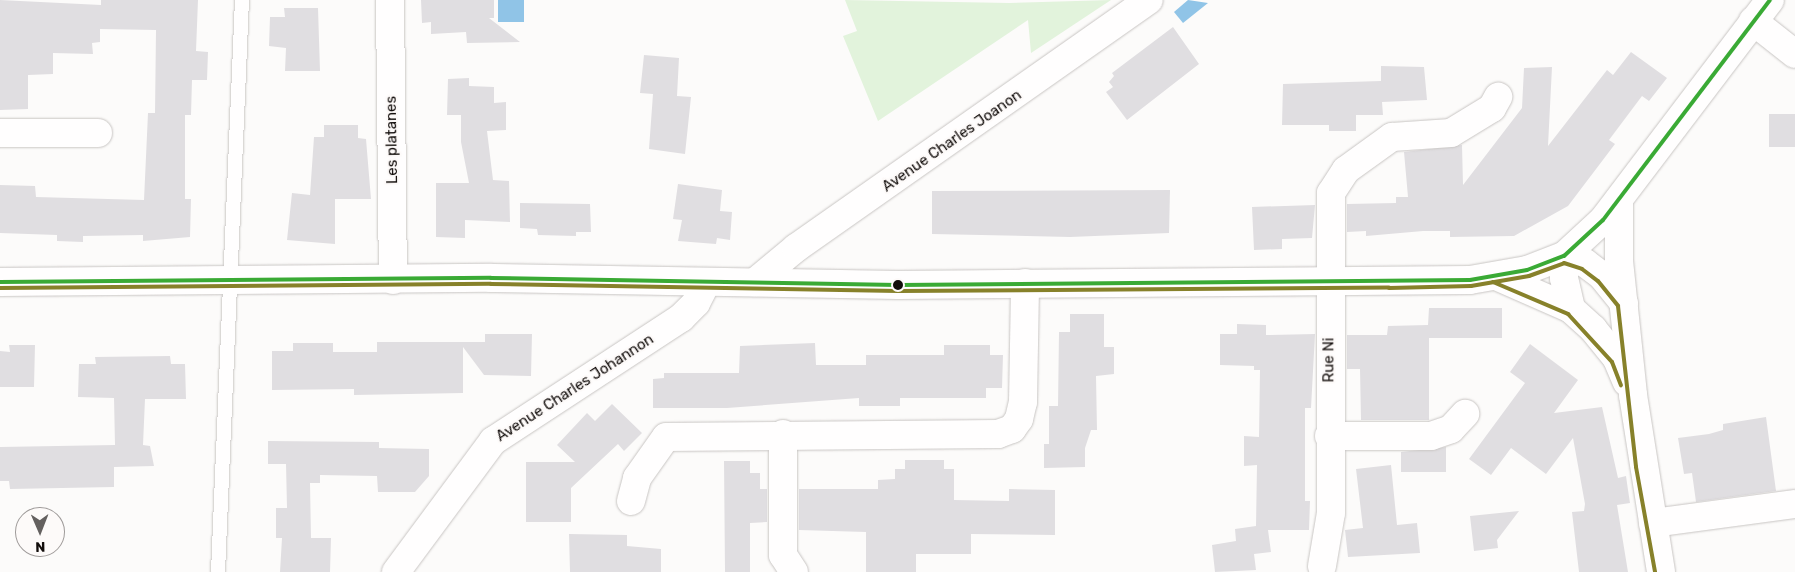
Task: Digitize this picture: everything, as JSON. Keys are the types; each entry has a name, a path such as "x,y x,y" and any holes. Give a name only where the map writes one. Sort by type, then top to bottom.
{"street":[{"name":"Les platanes","path":"390,0 393,280"},
{"name":"Avenue Charles Joanon","path":"755,282 796,248 1149,0"},
{"path":"0,282 393,280 706,283 1328,283 1470,280 1527,270 1564,256 1603,220 1761,10 1795,54"},
{"name":"Rue Ni","path":"1322,566 1331,513 1328,283 1331,193 1346,170 1392,137 1452,133 1492,108 1498,97"},
{"path":"0,133 98,133"},
{"path":"1619,200 1624,302 1633,395 1661,572"},
{"path":"1564,256 1585,263 1602,276 1624,302"},
{"path":"1564,256 1564,278 1571,309"},
{"path":"1496,276 1571,309 1594,329 1617,359 1633,395"},
{"name":"Avenue Charles Johannon","path":"396,572 493,441 681,318 696,302 706,283"},
{"path":"631,501 637,478 666,436 989,434 1012,428 1019,419 1023,402 1025,283"},
{"path":"1329,436 1431,436 1451,430 1465,414"},
{"path":"783,434 783,555 794,572"},
{"path":"1653,523 1795,504"}],"lane":[{"path":"218,572 228,281 242,0"}],"green space":[{"path":"845,0 1009,3 1111,0 1031,53 1028,20 878,121 843,36 857,31"}],"water":[{"path":"498,0 524,0 524,22 498,22"},
{"path":"1188,0 1208,3 1183,23 1174,12"}],"building":[{"path":"0,0 101,5 101,0 198,0 196,51 208,52 207,80 192,80 191,115 185,115 185,199 191,199 190,237 143,241 143,235 83,236 83,242 57,241 57,235 0,233 0,185 35,186 36,197 144,200 148,113 155,113 156,30 100,29 100,42 92,43 93,54 53,53 53,74 28,75 28,109 0,110"},
{"path":"421,0 494,0 494,18 489,18 520,42 467,43 466,32 431,34 431,22 422,23"},
{"path":"284,8 318,8 320,71 285,71 286,48 269,46 270,17 285,17"},
{"path":"1173,27 1199,64 1127,120 1106,92 1113,87 1109,82 1114,76 1112,73"},
{"path":"1631,52 1667,78 1649,101 1642,96 1609,140 1615,144 1568,206 1514,236 1450,237 1450,231 1423,231 1366,236 1366,231 1347,232 1347,204 1396,203 1396,197 1408,197 1404,152 1462,145 1463,185 1522,108 1524,68 1552,67 1548,146 1607,70 1613,75"},
{"path":"644,55 679,58 677,96 691,97 685,154 649,149 653,94 640,93"},
{"path":"1381,66 1424,67 1427,100 1382,102 1383,115 1356,115 1356,131 1329,131 1329,125 1282,125 1283,84 1381,81"},
{"path":"469,78 469,86 494,87 494,103 506,102 506,130 487,131 493,180 509,181 510,222 465,220 465,238 436,237 436,183 469,183 461,142 461,115 447,115 448,79"},
{"path":"1769,114 1795,114 1795,147 1769,147"},
{"path":"324,125 358,125 358,138 366,139 371,199 335,199 335,244 287,240 292,193 310,195 314,137 324,137"},
{"path":"678,184 722,190 720,211 732,212 730,240 717,238 716,244 678,241 682,220 673,219"},
{"path":"1170,190 1169,233 1070,237 932,234 932,191"},
{"path":"520,203 590,204 591,232 576,232 576,236 538,235 537,229 520,228"},
{"path":"1315,205 1312,238 1282,239 1282,249 1254,250 1252,207"},
{"path":"1429,308 1502,308 1502,338 1429,338 1429,420 1361,420 1360,369 1347,369 1347,335 1387,335 1388,326 1428,325"},
{"path":"1070,314 1104,314 1104,347 1114,347 1114,374 1096,376 1097,430 1091,430 1085,448 1085,467 1044,468 1044,444 1049,444 1049,406 1058,406 1059,332 1070,332"},
{"path":"1237,324 1266,325 1266,335 1315,334 1311,408 1305,408 1305,501 1310,501 1309,530 1268,530 1271,552 1254,554 1256,570 1215,572 1212,545 1236,541 1235,529 1256,526 1257,465 1244,466 1244,436 1259,437 1260,370 1254,370 1254,366 1220,365 1220,334 1237,334"},
{"path":"485,334 532,334 531,376 484,375 463,347 463,393 354,395 354,389 272,390 272,351 293,351 293,343 333,343 333,352 377,352 377,342 485,342"},
{"path":"815,343 816,365 866,365 866,355 944,355 944,345 990,345 990,355 1003,355 1002,388 986,388 986,398 900,398 900,406 859,406 859,398 727,408 653,408 653,379 664,378 664,373 739,373 740,346"},
{"path":"1530,344 1578,380 1554,413 1602,407 1618,478 1626,476 1630,503 1617,505 1628,572 1579,572 1572,512 1584,511 1585,504 1573,438 1546,474 1511,448 1491,475 1469,459 1525,383 1510,372"},
{"path":"9,345 35,345 34,387 0,387 0,351 10,352"},
{"path":"170,356 171,364 185,364 186,399 145,399 143,445 150,446 154,466 114,467 114,487 10,489 9,481 0,481 0,447 115,445 114,398 78,397 79,364 96,364 95,357"},
{"path":"612,404 642,433 624,451 618,444 571,488 571,522 526,522 526,462 575,462 557,445 587,413 595,421"},
{"path":"1766,417 1776,491 1696,502 1692,473 1684,474 1678,438 1709,434 1723,430 1723,424"},
{"path":"268,441 379,442 379,448 429,449 429,476 415,492 378,492 377,476 320,475 320,483 310,483 311,538 331,538 330,572 280,572 282,538 276,538 276,508 287,508 286,464 268,464"},
{"path":"1446,447 1446,472 1401,472 1401,452"},
{"path":"905,460 944,460 944,469 954,469 954,500 1009,501 1009,489 1055,490 1055,535 971,534 971,554 916,554 916,572 866,572 866,532 799,530 799,489 878,489 878,480 895,479 895,469 905,469"},
{"path":"724,461 750,461 750,473 760,473 760,489 767,489 767,522 750,523 750,572 725,572"},
{"path":"1391,465 1397,525 1417,523 1420,553 1348,557 1345,530 1363,528 1356,469"},
{"path":"1519,511 1497,540 1498,548 1474,551 1470,516"},
{"path":"569,534 627,535 627,546 661,549 661,572 570,572"}],"transit line":[{"path":"0,282 491,278 898,285 1470,280 1527,270 1564,256 1603,220 1770,0"},
{"path":"0,288 491,284 898,291 1389,288 1471,286 1529,276 1564,263 1582,269 1598,281 1618,306 1636,467 1655,572"},
{"path":"1493,282 1568,314 1612,362 1621,385"}]}
